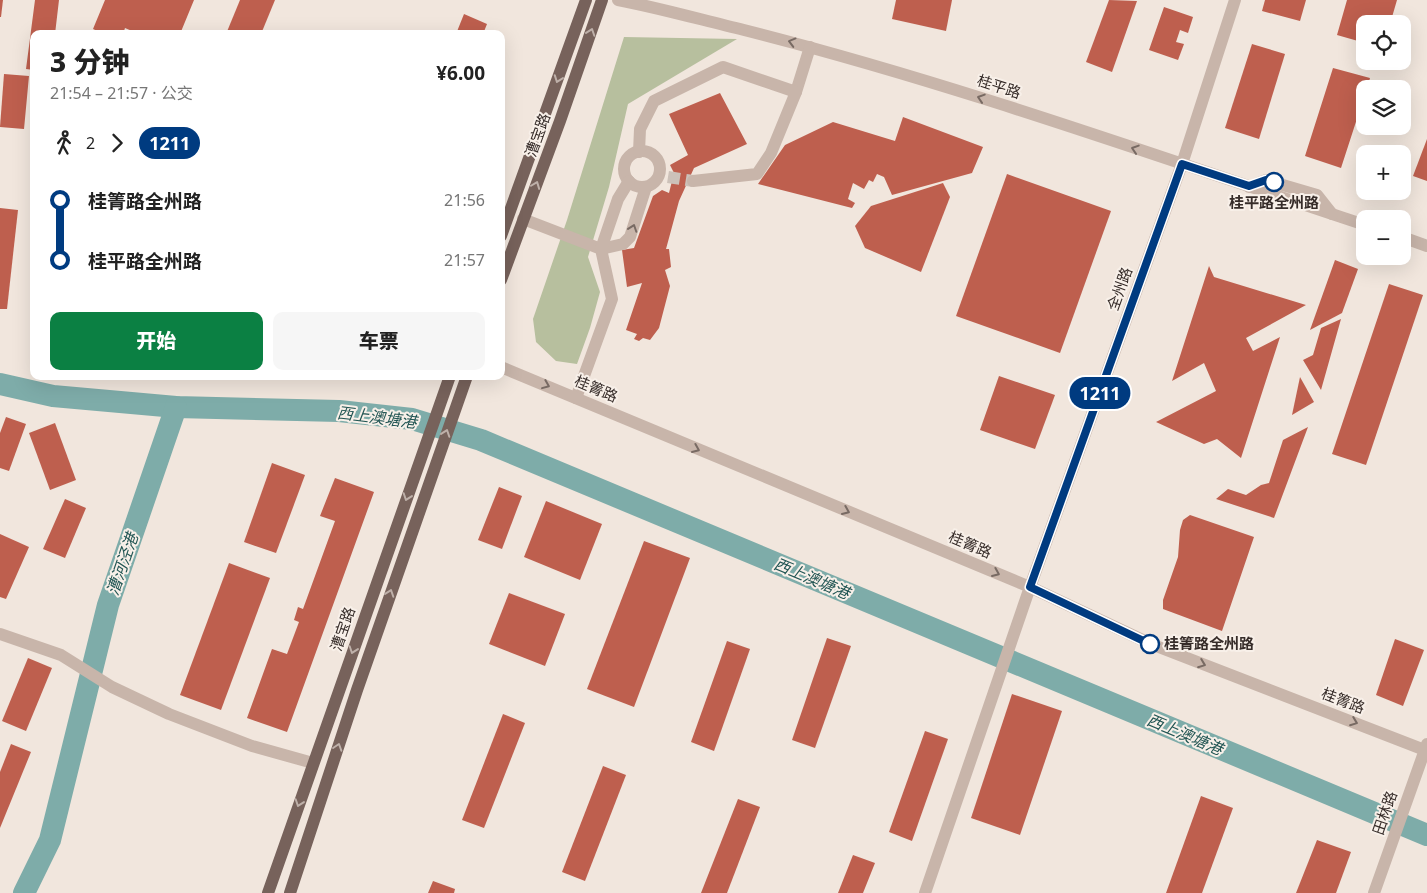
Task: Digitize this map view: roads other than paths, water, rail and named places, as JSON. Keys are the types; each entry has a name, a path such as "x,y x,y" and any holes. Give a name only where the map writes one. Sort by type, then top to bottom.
{"main road":[{"name":"漕宝路","path":"505,225 586,0"},
{"name":"漕宝路","path":"505,269 560,121 602,0"},
{"name":"漕宝路","path":"268,893 449,380"},
{"path":"290,893 357,690 465,380"}],"street":[{"name":"桂平路","path":"618,0 810,47 966,93 1356,222"},
{"name":"全州路","path":"925,893 1030,587 1182,164 1235,0"},
{"path":"692,181 757,174 771,153 796,92 810,47"},
{"path":"639,152 640,129 654,100 723,67 796,92"},
{"path":"639,152 648,152 656,158 664,176 646,187 636,186 628,181 624,173 625,163 630,156 639,152"},
{"path":"576,398 612,299 601,249 618,199 628,181"},
{"path":"523,219 601,249 623,244 630,237 646,187"},
{"path":"1411,240 1427,246"},
{"name":"桂箐路","path":"505,369 1030,587 1150,644 1426,748"},
{"path":"0,634 61,655 112,688 168,714 252,746 313,764"},
{"name":"田林路","path":"1374,893 1426,748"}],"waterway":[{"name":"西上澳塘港","path":"0,384 53,396 176,407 339,411 412,419 481,440 1427,835"},
{"name":"漕河泾港","path":"24,893 50,840 108,605 176,407"}],"tunnel":[{"path":"668,177 693,181"}],"place":[{"name":"桂平路全州路","path":"1274,182"},
{"name":"桂箐路全州路","path":"1150,644"}]}
